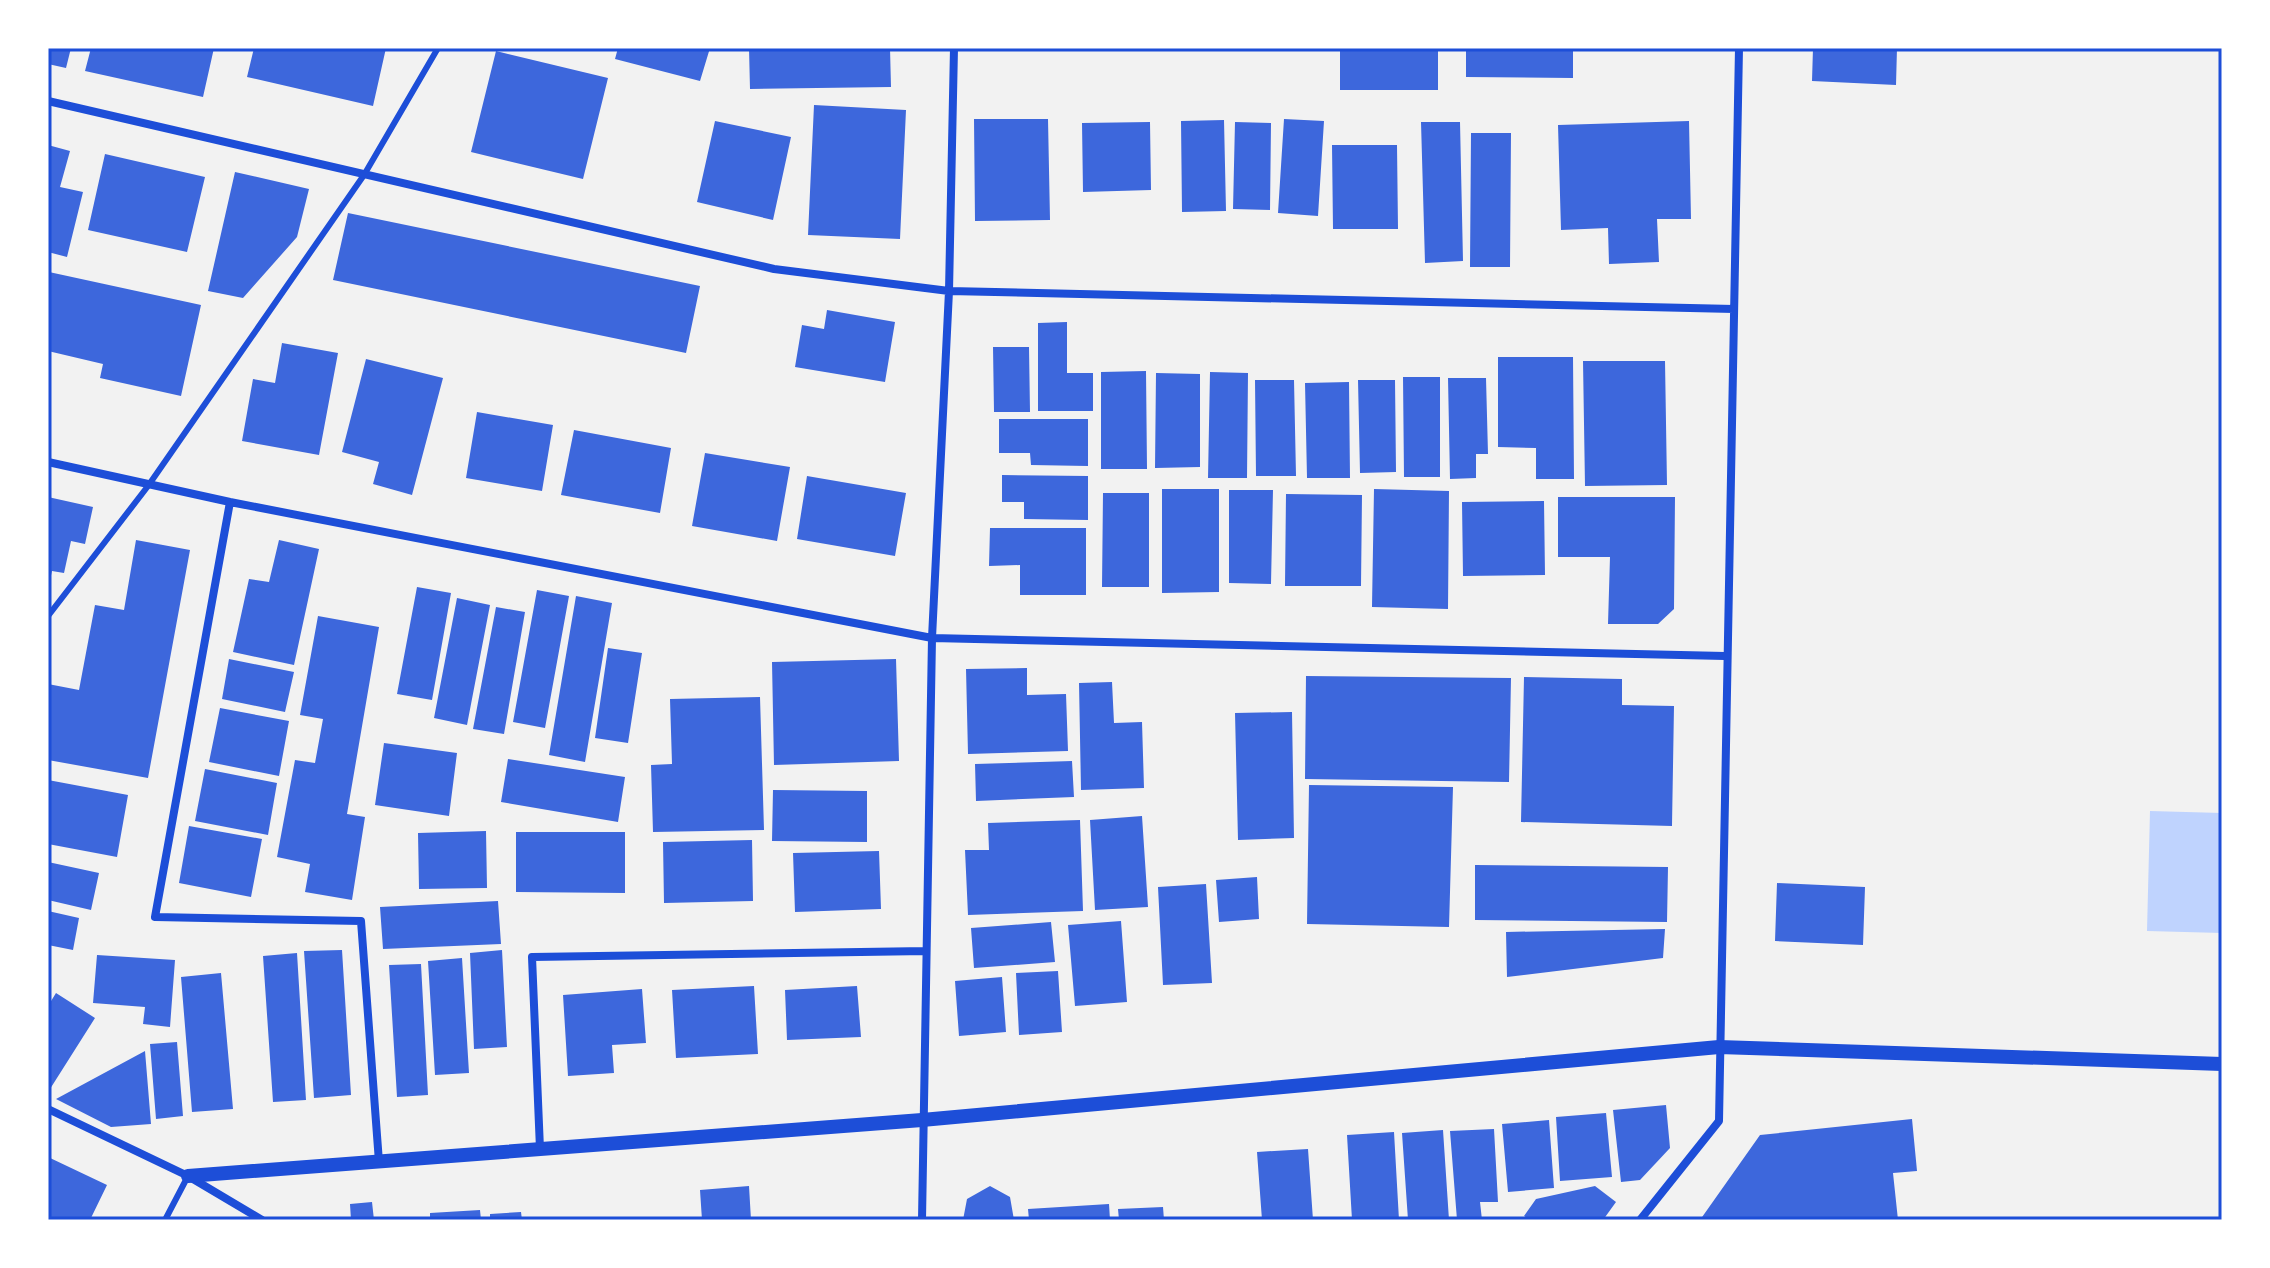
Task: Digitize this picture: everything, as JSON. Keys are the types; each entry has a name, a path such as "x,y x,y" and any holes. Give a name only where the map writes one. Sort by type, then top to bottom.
{"street":[{"path":"922,1220 932,638 949,291 954,48"},
{"path":"1640,1220 1719,1121 1725,656 1739,48"},
{"path":"48,101 774,269 949,291 1734,309"},
{"path":"48,462 148,486 932,638 1725,656"},
{"path":"230,502 155,917 361,921 379,1162"},
{"path":"540,1149 532,957 926,951"},
{"path":"188,1176 922,1120 1719,1047 2222,1064"},
{"path":"48,1109 188,1176 262,1220"}],"lane":[{"path":"48,616 148,486 364,175 438,48"},
{"path":"165,1220 188,1176"}],"water":[{"path":"2150,811 2222,813 2222,933 2147,931"}],"building":[{"path":"48,48 71,48 66,68 48,64"},
{"path":"91,48 214,48 203,97 85,71"},
{"path":"254,48 386,48 373,106 247,77"},
{"path":"618,48 710,48 700,81 615,59"},
{"path":"749,48 890,48 891,87 750,89"},
{"path":"1340,48 1438,48 1438,90 1340,90"},
{"path":"1466,48 1573,48 1573,78 1466,77"},
{"path":"1813,48 1897,48 1896,85 1812,81"},
{"path":"496,51 608,78 583,179 471,152"},
{"path":"814,105 906,110 900,239 808,235"},
{"path":"974,119 1048,119 1050,220 975,221"},
{"path":"1284,119 1324,121 1318,216 1278,213"},
{"path":"1224,120 1226,211 1182,212 1181,121"},
{"path":"715,121 791,137 773,220 697,202"},
{"path":"1689,121 1691,219 1657,219 1659,262 1609,264 1608,228 1561,230 1558,125"},
{"path":"1150,122 1151,190 1083,192 1082,123"},
{"path":"1235,122 1271,123 1270,210 1233,209"},
{"path":"1421,122 1460,122 1463,261 1425,263"},
{"path":"1471,133 1511,133 1510,267 1470,267"},
{"path":"48,145 70,151 60,187 83,192 67,257 48,252"},
{"path":"1332,145 1397,145 1398,229 1333,229"},
{"path":"105,154 205,177 187,252 88,230"},
{"path":"235,172 309,189 297,237 243,298 208,291"},
{"path":"348,213 700,286 686,353 333,280"},
{"path":"49,272 201,305 181,396 100,378 103,364 48,351"},
{"path":"827,310 895,322 885,382 795,367 802,325 824,329"},
{"path":"1067,322 1067,373 1093,373 1093,411 1038,411 1038,323"},
{"path":"282,343 338,353 319,455 242,441 253,379 275,383"},
{"path":"993,347 1029,347 1030,412 994,412"},
{"path":"1498,357 1573,357 1574,479 1536,479 1536,448 1498,447"},
{"path":"366,359 443,378 412,495 373,484 379,462 342,452"},
{"path":"1583,361 1665,361 1667,485 1585,486"},
{"path":"1146,371 1147,469 1101,469 1101,372"},
{"path":"1210,372 1248,373 1247,478 1208,478"},
{"path":"1156,373 1200,374 1200,467 1155,468"},
{"path":"1403,377 1440,377 1440,477 1404,477"},
{"path":"1448,378 1486,378 1488,454 1476,454 1476,478 1450,479"},
{"path":"1255,380 1294,380 1296,476 1256,476"},
{"path":"1358,380 1395,380 1396,472 1360,473"},
{"path":"1349,382 1350,478 1307,478 1305,383"},
{"path":"477,412 553,425 542,491 466,478"},
{"path":"999,419 1088,419 1088,466 1031,465 1030,453 999,453"},
{"path":"574,430 671,448 660,513 561,495"},
{"path":"705,453 790,467 777,541 692,526"},
{"path":"1002,475 1088,476 1088,520 1024,519 1024,502 1002,502"},
{"path":"807,476 906,493 895,556 797,539"},
{"path":"1162,489 1219,489 1219,592 1162,593"},
{"path":"1374,489 1449,491 1448,609 1372,607"},
{"path":"1229,490 1273,490 1271,584 1229,583"},
{"path":"1103,493 1149,493 1149,587 1102,587"},
{"path":"1286,494 1362,495 1361,586 1285,586"},
{"path":"48,497 93,507 85,544 71,541 64,573 52,571 49,584"},
{"path":"1558,497 1675,497 1674,609 1658,624 1608,624 1610,557 1558,557"},
{"path":"1544,501 1545,575 1463,576 1462,502"},
{"path":"990,528 1086,528 1086,595 1020,595 1020,565 989,566"},
{"path":"136,540 190,550 148,778 48,760 48,684 79,690 95,605 124,610"},
{"path":"279,540 319,549 294,665 233,652 249,579 269,582"},
{"path":"417,587 451,593 432,700 397,694"},
{"path":"537,590 569,596 545,728 513,722"},
{"path":"576,596 612,603 585,762 549,755"},
{"path":"457,598 490,605 467,725 434,718"},
{"path":"496,607 525,612 504,734 473,729"},
{"path":"318,616 379,627 347,814 365,817 352,900 305,892 310,864 277,857 295,760 315,763 323,719 300,715"},
{"path":"608,648 642,653 628,743 595,738"},
{"path":"229,659 294,672 285,712 222,699"},
{"path":"896,659 899,761 774,765 772,662"},
{"path":"1027,668 1027,695 1066,694 1068,751 968,754 966,669"},
{"path":"1306,676 1511,678 1509,782 1305,779"},
{"path":"1524,677 1622,679 1622,705 1674,706 1672,826 1521,822"},
{"path":"1112,682 1114,723 1142,722 1144,788 1081,790 1079,683"},
{"path":"760,697 764,830 653,832 651,765 672,764 670,699"},
{"path":"220,708 289,721 279,776 209,762"},
{"path":"1292,712 1294,838 1238,840 1235,713"},
{"path":"384,743 457,753 449,816 375,805"},
{"path":"508,759 625,777 618,822 501,802"},
{"path":"1072,761 1074,797 976,801 975,764"},
{"path":"205,769 277,783 268,835 195,821"},
{"path":"48,780 128,795 117,857 48,844"},
{"path":"1309,785 1453,787 1449,927 1307,924"},
{"path":"773,790 867,791 867,842 772,841"},
{"path":"1142,816 1148,907 1095,910 1090,820"},
{"path":"1080,820 1083,911 968,915 965,850 989,850 988,823"},
{"path":"189,826 262,839 251,897 179,883"},
{"path":"486,831 487,888 419,889 418,833"},
{"path":"516,832 625,832 625,893 516,892"},
{"path":"752,840 753,901 664,903 663,842"},
{"path":"879,851 881,909 795,912 793,853"},
{"path":"48,862 99,873 91,910 48,900"},
{"path":"1475,865 1668,867 1667,922 1475,920"},
{"path":"1257,877 1259,919 1219,922 1216,880"},
{"path":"1777,883 1865,887 1863,945 1775,941"},
{"path":"1206,884 1212,983 1163,985 1158,887"},
{"path":"498,901 501,944 383,949 380,907"},
{"path":"48,911 79,918 73,950 48,945"},
{"path":"1121,921 1127,1002 1075,1006 1068,925"},
{"path":"1051,922 1055,962 974,968 971,928"},
{"path":"1665,929 1663,958 1507,977 1506,932"},
{"path":"342,950 351,1095 314,1098 304,951"},
{"path":"502,950 507,1047 474,1049 470,953"},
{"path":"297,953 306,1100 273,1102 263,956"},
{"path":"97,955 175,960 170,1027 143,1024 145,1007 93,1003"},
{"path":"462,958 469,1073 435,1075 428,961"},
{"path":"421,964 428,1095 397,1097 389,965"},
{"path":"1058,971 1062,1032 1019,1035 1016,973"},
{"path":"221,973 233,1109 192,1112 181,977"},
{"path":"1002,977 1006,1032 959,1036 955,981"},
{"path":"754,986 758,1054 676,1058 672,990"},
{"path":"857,986 861,1037 787,1040 785,990"},
{"path":"642,989 646,1043 612,1045 614,1073 568,1076 563,995"},
{"path":"56,993 95,1018 50,1089 48,1006"},
{"path":"177,1042 183,1116 156,1119 150,1044"},
{"path":"145,1051 151,1124 111,1127 56,1099"},
{"path":"1666,1105 1670,1148 1640,1180 1621,1182 1613,1110"},
{"path":"1606,1113 1612,1177 1560,1181 1556,1117"},
{"path":"1912,1119 1917,1171 1893,1173 1898,1220 1700,1220 1760,1135"},
{"path":"1549,1120 1554,1188 1508,1192 1502,1124"},
{"path":"1494,1129 1498,1202 1480,1202 1482,1220 1457,1220 1450,1131"},
{"path":"1443,1130 1449,1220 1408,1220 1402,1133"},
{"path":"1394,1132 1399,1220 1352,1220 1347,1135"},
{"path":"1308,1149 1313,1220 1262,1220 1257,1152"},
{"path":"48,1157 107,1185 90,1220 48,1220"},
{"path":"749,1186 751,1220 702,1220 700,1190"},
{"path":"990,1186 1010,1197 1014,1220 963,1220 967,1199"},
{"path":"1595,1186 1616,1202 1603,1220 1530,1220 1524,1216 1536,1199"},
{"path":"372,1202 374,1220 351,1220 350,1204"},
{"path":"1109,1204 1110,1220 1029,1220 1028,1209"},
{"path":"1163,1207 1164,1220 1119,1220 1118,1209"},
{"path":"480,1210 481,1220 430,1220 430,1213"},
{"path":"521,1212 522,1220 490,1220 490,1214"}]}
